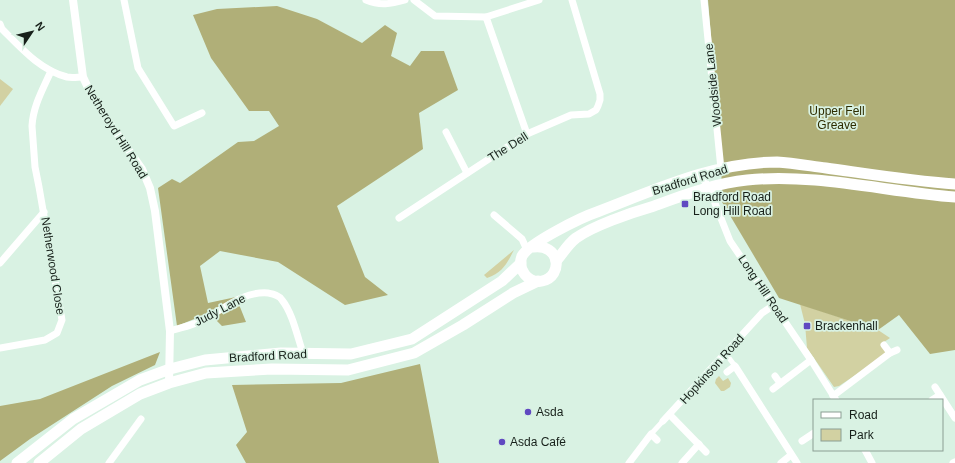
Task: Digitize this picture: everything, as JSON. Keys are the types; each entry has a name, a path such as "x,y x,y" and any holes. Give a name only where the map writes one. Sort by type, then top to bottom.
{"main road":[{"name":"Bradford Road","path":"17,463 72,419 140,380 170,369 205,360 281,353 352,354 412,339 502,281 521,263 522,258 530,248 549,235 584,216 700,174 734,166 778,162 955,184"},
{"name":"Bradford Road","path":"39,463 81,429 140,394 170,383 206,373 272,369 348,370 414,353 463,325 512,293 538,281 547,279 551,276 556,267 556,261 568,245 586,232 646,208 709,188 746,180 782,177 955,197"},
{"path":"530,248 545,247 550,250 556,261"},
{"path":"521,263 527,278 538,281"},
{"path":"205,360 206,373"}],"street":[{"path":"73,0 83,78"},
{"path":"124,0 138,68 174,126 202,113"},
{"path":"366,0 388,4 405,0"},
{"path":"414,0 435,16 486,17 539,0"},
{"name":"The Dell","path":"399,218 527,134 571,115 589,114 596,110 600,100 596,79 572,0"},
{"name":"Woodside Lane","path":"704,0 721,169"},
{"path":"486,17 527,134"},
{"name":"Netheroyd Hill Road","path":"0,24 2,29 32,58 51,71 68,78 83,78 104,115 142,169 150,188 155,211 170,332 170,383"},
{"name":"Netherwood Close","path":"0,348 45,340 57,333 62,320 36,167 33,119 39,95 51,71"},
{"path":"446,132 467,173"},
{"name":"Long Hill Road","path":"700,174 709,188 730,240 835,398"},
{"name":"Netherwood Close","path":"0,263 44,212"},
{"path":"494,215 522,239 530,248"},
{"name":"Judy Lane","path":"170,332 198,322 252,294 272,294 278,296 282,300 290,314 303,354"},
{"name":"Hopkinson Road","path":"629,463 651,434 762,313 774,305"},
{"path":"835,398 893,351 884,345"},
{"path":"726,354 797,463"},
{"path":"773,389 811,360"},
{"path":"726,372 735,366"},
{"path":"775,376 780,383"},
{"path":"935,387 943,399"},
{"path":"934,399 940,395"},
{"path":"943,400 955,418"},
{"path":"670,415 706,452"},
{"path":"110,463 141,419"},
{"path":"651,434 657,440"},
{"path":"802,441 813,434"},
{"path":"682,463 699,444"},
{"path":"865,451 872,463"},
{"path":"781,463 791,454"}],"green space":[{"name":"Upper Fell Greave","path":"708,0 955,0 955,350 930,354 899,315 878,330 779,298 722,202 721,155"},
{"path":"277,6 317,19 362,43 385,25 397,33 391,56 410,66 421,51 444,51 458,90 419,113 423,149 337,206 365,277 388,295 345,305 278,262 220,251 200,266 208,303 236,297 246,322 222,326 209,313 177,326 158,188 172,179 180,183 238,142 254,141 279,126 269,111 249,111 211,58 193,15 217,9"},
{"path":"0,79 13,89 0,106"},
{"path":"514,250 506,264 497,273 487,278 484,275"},
{"path":"800,304 878,330 890,338 881,344 887,354 839,386 834,387 807,348 805,324"},
{"path":"160,352 155,365 112,386 30,439 0,461 0,406 40,399"},
{"path":"420,364 439,463 246,463 236,445 247,432 232,385 341,383"},
{"path":"719,376 723,381 728,378 731,383 730,387 724,391 721,391 715,383"}],"place":[{"name":"Bradford Road Long Hill Road","path":"685,204"},
{"name":"Brackenhall","path":"807,326"},
{"name":"Asda","path":"528,412"},
{"name":"Asda Café","path":"502,442"}]}
